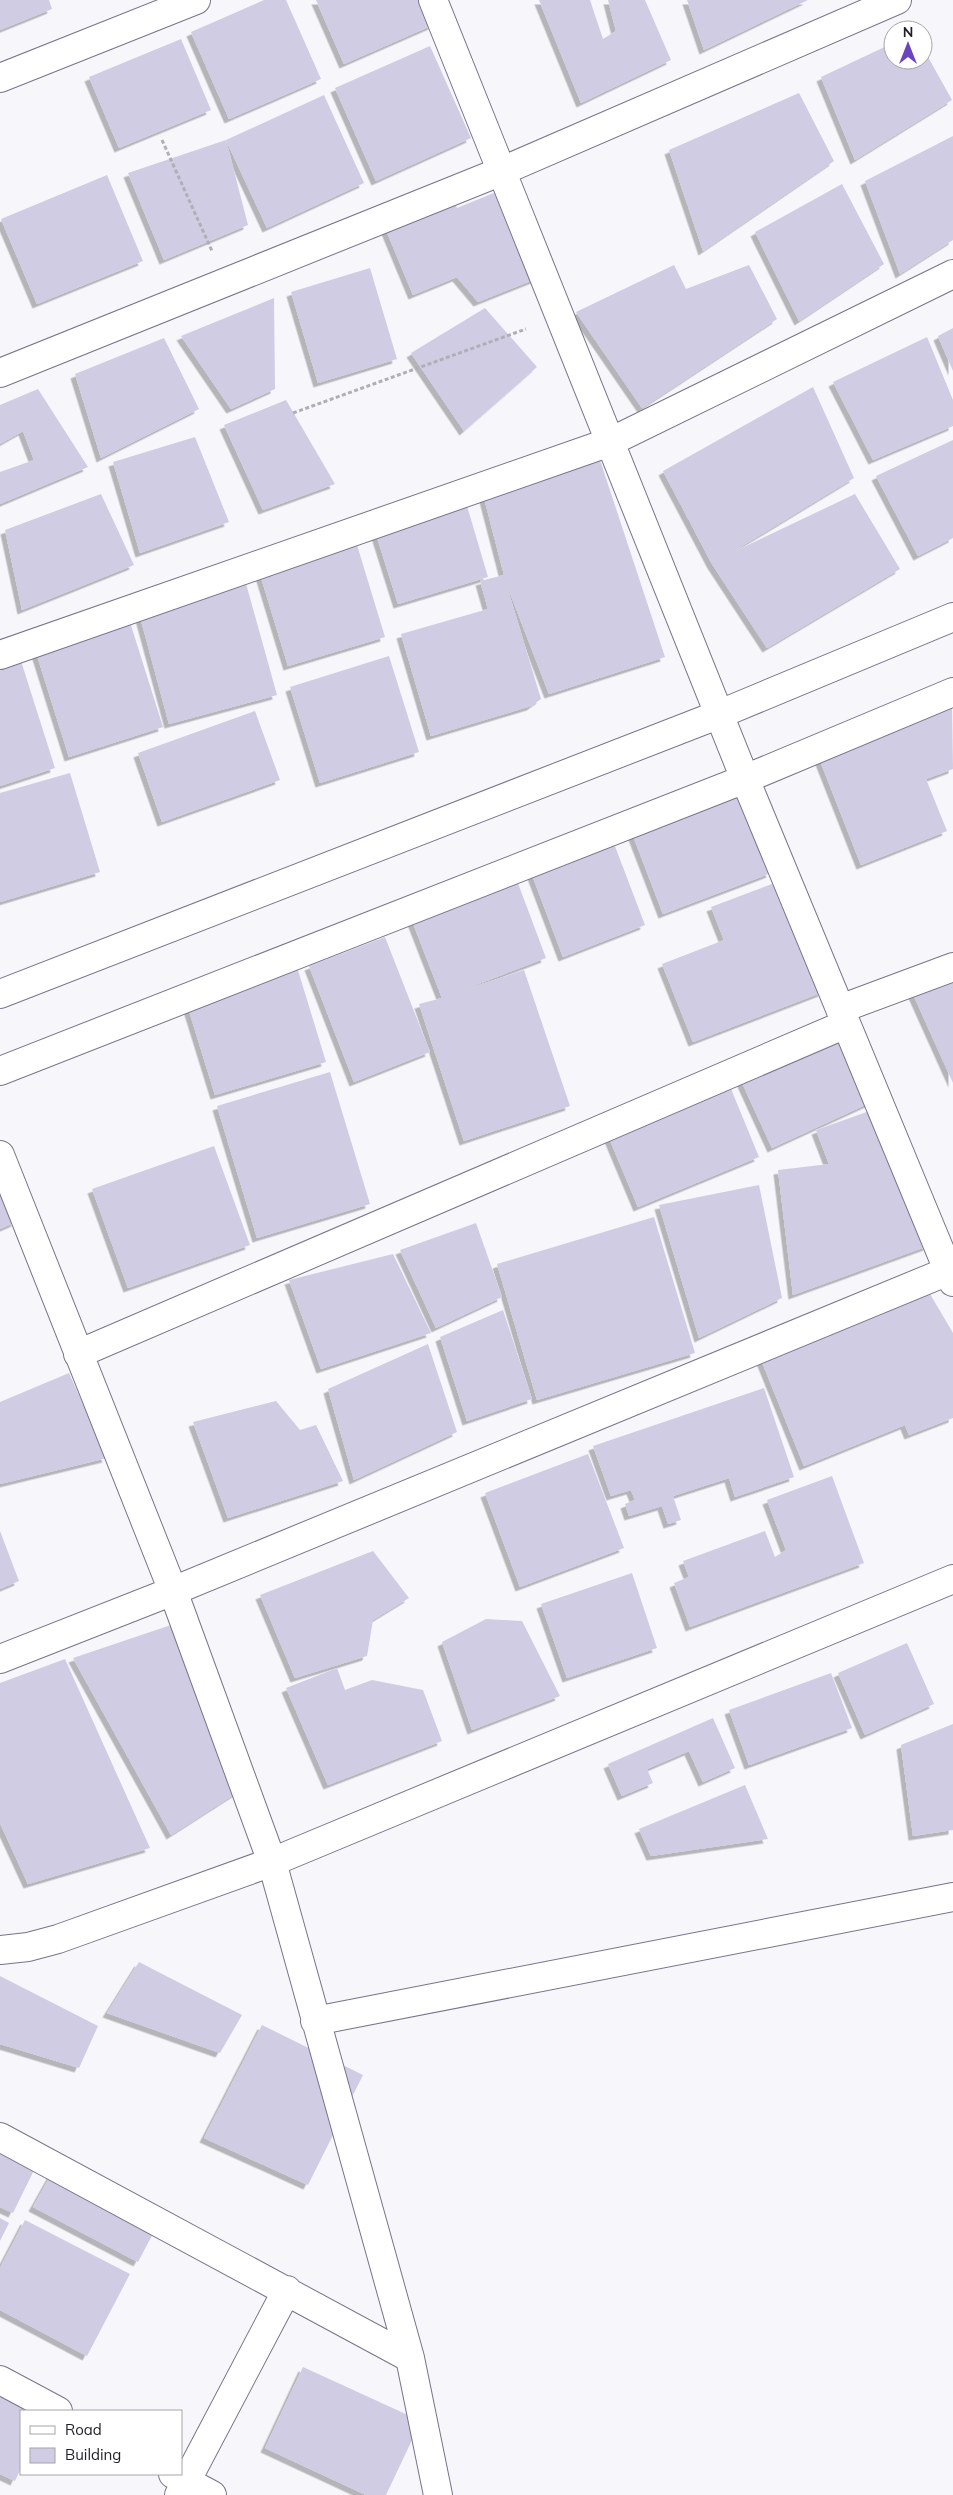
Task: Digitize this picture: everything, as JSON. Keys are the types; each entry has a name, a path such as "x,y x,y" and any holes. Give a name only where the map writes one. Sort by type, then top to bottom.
{"street":[{"path":"0,78 196,0"},
{"path":"0,1659 952,1274 745,779 434,0"},
{"path":"0,373 502,171 897,0"},
{"path":"0,655 610,442 953,274"},
{"path":"0,994 720,714 953,618"},
{"path":"0,1071 745,779 953,692"},
{"path":"78,1354 953,967"},
{"path":"0,1155 172,1591 272,1862 410,2358 438,2495"},
{"path":"0,1950 28,1946 58,1938 272,1862 953,1579"},
{"path":"315,2021 953,1897"},
{"path":"0,2137 410,2358"},
{"path":"212,2495 179,2483 287,2290"},
{"path":"0,2380 56,2410"}],"path":[{"path":"162,140 226,282"},
{"path":"293,413 560,316"}],"building":[{"path":"0,0 49,0 52,9 0,30"},
{"path":"264,0 286,0 321,79 229,119 191,32"},
{"path":"316,0 422,0 433,25 344,64"},
{"path":"539,0 590,0 603,39 616,31 608,0 645,0 671,60 581,103"},
{"path":"687,0 808,0 704,50"},
{"path":"181,39 211,110 119,148 89,77"},
{"path":"430,46 471,138 376,181 335,88"},
{"path":"883,48 883,70 933,70 933,66 952,100 855,160 821,77"},
{"path":"799,93 834,161 703,251 669,150"},
{"path":"324,95 364,183 267,228 226,140"},
{"path":"953,136 953,240 900,274 865,181"},
{"path":"226,140 248,225 164,260 128,173"},
{"path":"107,175 143,261 37,304 1,219"},
{"path":"842,184 884,264 799,321 755,232"},
{"path":"501,190 538,278 478,302 457,277 413,295 384,225 452,197 457,208"},
{"path":"674,265 686,289 749,265 777,319 642,408 576,312"},
{"path":"370,268 397,359 318,383 291,292"},
{"path":"274,298 275,389 231,409 181,336"},
{"path":"485,308 537,367 464,431 411,353"},
{"path":"953,328 953,371 938,336"},
{"path":"927,337 953,400 953,426 873,460 833,382"},
{"path":"164,338 199,409 101,458 75,374"},
{"path":"813,387 854,478 729,554 855,494 900,569 767,648 712,564 663,471"},
{"path":"38,389 88,467 0,504 0,472 34,460 23,431 0,444 0,405"},
{"path":"286,400 335,484 263,510 224,425"},
{"path":"195,437 229,522 140,553 113,462"},
{"path":"953,440 953,538 918,556 876,476"},
{"path":"598,454 665,657 549,694 505,580 541,699 531,706 431,736 401,634 488,609 480,581 504,575 482,490"},
{"path":"101,494 134,565 22,610 5,530"},
{"path":"467,506 488,577 398,604 376,534"},
{"path":"357,545 385,637 288,666 260,574"},
{"path":"245,580 277,695 169,724 138,609"},
{"path":"129,619 163,727 69,757 35,649"},
{"path":"389,656 419,752 320,783 290,687"},
{"path":"21,661 55,768 0,786 0,667"},
{"path":"952,706 953,769 926,779 947,831 861,865 819,758"},
{"path":"255,711 280,780 162,822 138,753"},
{"path":"70,773 100,872 0,902 0,793"},
{"path":"740,791 771,873 663,914 632,833"},
{"path":"613,841 645,925 563,957 531,872"},
{"path":"516,878 546,958 455,993 524,970 570,1106 464,1141 419,1004 442,998 411,918"},
{"path":"780,881 823,992 693,1042 662,964 724,940 711,907"},
{"path":"385,937 430,1052 354,1082 309,966"},
{"path":"297,967 326,1062 215,1095 186,1001"},
{"path":"953,980 953,1083 913,994"},
{"path":"842,1029 874,1101 772,1148 739,1076"},
{"path":"330,1072 370,1204 257,1238 217,1106"},
{"path":"729,1084 759,1157 638,1207 607,1133"},
{"path":"878,1108 928,1246 793,1295 778,1170 829,1164 816,1130"},
{"path":"214,1146 250,1245 128,1288 92,1189"},
{"path":"0,1185 16,1222 0,1229"},
{"path":"759,1185 782,1298 699,1338 659,1205"},
{"path":"654,1217 695,1353 537,1400 497,1264"},
{"path":"476,1223 502,1297 436,1328 400,1250"},
{"path":"393,1254 431,1333 321,1369 289,1280"},
{"path":"923,1282 953,1333 953,1418 909,1435 905,1425 804,1466 760,1357"},
{"path":"503,1310 532,1399 467,1421 440,1337"},
{"path":"428,1344 457,1432 354,1480 328,1389"},
{"path":"69,1373 107,1458 0,1484 0,1402"},
{"path":"764,1388 794,1477 735,1497 729,1478 673,1496 681,1520 668,1524 662,1506 629,1516 625,1504 635,1500 631,1490 611,1496 593,1446"},
{"path":"276,1401 300,1430 316,1425 343,1481 228,1518 193,1422"},
{"path":"588,1454 624,1548 520,1587 485,1493"},
{"path":"832,1476 864,1563 690,1627 674,1583 689,1577 683,1561 765,1531 775,1557 786,1550 767,1500"},
{"path":"0,1531 19,1581 0,1589"},
{"path":"373,1551 409,1598 373,1620 367,1656 295,1678 260,1595"},
{"path":"632,1573 657,1648 567,1678 541,1604"},
{"path":"486,1619 522,1621 560,1696 472,1730 442,1642"},
{"path":"177,1623 252,1783 171,1835 73,1658"},
{"path":"907,1643 934,1704 865,1735 838,1673"},
{"path":"65,1659 150,1848 28,1884 0,1823 0,1683"},
{"path":"337,1668 345,1690 372,1680 423,1690 442,1741 328,1785 286,1688"},
{"path":"831,1673 852,1728 749,1765 729,1710"},
{"path":"713,1718 735,1768 703,1782 689,1751 647,1769 653,1783 622,1796 608,1764"},
{"path":"953,1724 953,1830 913,1836 901,1745"},
{"path":"745,1785 768,1839 651,1856 639,1829"},
{"path":"139,1962 242,2015 220,2053 107,2013"},
{"path":"0,1976 98,2026 79,2068 0,2044"},
{"path":"262,2025 363,2075 308,2185 204,2138"},
{"path":"0,2144 38,2162 13,2213 0,2207"},
{"path":"52,2173 156,2228 138,2262 33,2207"},
{"path":"0,2218 9,2223 0,2241"},
{"path":"25,2220 130,2274 87,2356 0,2310 0,2268"},
{"path":"303,2367 421,2421 386,2495 366,2495 265,2448"},
{"path":"0,2395 32,2410 20,2410 20,2470 15,2481 0,2474"}]}
